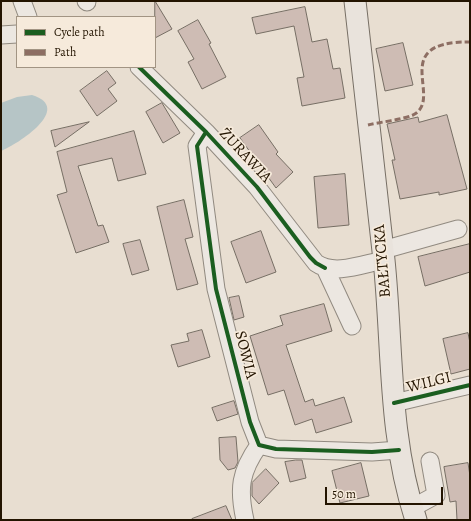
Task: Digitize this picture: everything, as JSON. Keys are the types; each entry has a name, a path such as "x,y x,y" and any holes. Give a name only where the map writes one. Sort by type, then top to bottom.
{"main road":[{"name":"BAŁTYCKA","path":"356,1 383,255 398,450 414,514"}],"street":[{"path":"22,1 28,16"},
{"path":"1,35 16,34"},
{"name":"ŻURAWIA","path":"140,68 206,132 257,187 310,257 316,263 325,268"},
{"name":"SOWIA","path":"206,132 197,146 216,289 250,422 259,446"},
{"path":"325,268 334,270 458,229"},
{"path":"325,268 352,326"},
{"name":"WILGI","path":"394,403 470,385"},
{"path":"245,520 240,499 243,477 248,461 259,446 276,449 372,452 398,450"},
{"path":"414,514 436,495 430,461"}],"shaded area":[{"path":"32,95 43,101 47,108 45,117 29,134 1,151 1,103 17,97"}],"building":[{"path":"155,1 172,29 156,37 156,16"},
{"path":"305,7 312,42 327,39 333,69 340,68 345,98 302,106 297,78 304,77 294,26 256,34 252,18"},
{"path":"198,20 211,43 209,44 226,77 202,89 188,62 194,59 178,31"},
{"path":"403,43 413,85 385,91 376,49"},
{"path":"107,71 116,83 108,89 117,101 97,116 80,91"},
{"path":"162,103 180,133 163,143 146,112"},
{"path":"447,115 467,189 439,195 439,192 400,199 392,160 395,160 387,124 418,117 419,122"},
{"path":"89,122 55,147 51,131"},
{"path":"259,125 278,152 276,154 293,172 276,188 240,138"},
{"path":"134,131 146,174 118,181 112,158 78,166 98,226 103,225 109,242 76,253 57,195 67,192 57,152"},
{"path":"345,174 349,225 318,228 314,177"},
{"path":"184,200 193,237 185,239 198,284 177,290 157,207"},
{"path":"261,231 276,272 246,283 231,242"},
{"path":"140,240 149,270 132,275 123,244"},
{"path":"470,244 470,272 425,286 418,257"},
{"path":"239,296 244,317 234,320 229,298"},
{"path":"324,304 332,331 286,345 305,402 313,399 315,406 344,397 352,422 316,433 312,419 295,425 284,390 268,395 250,336 283,325 280,316"},
{"path":"202,330 210,357 178,367 171,345 189,341 187,334"},
{"path":"468,333 470,343 470,369 451,374 443,339"},
{"path":"234,401 238,414 217,421 212,408"},
{"path":"236,437 238,462 235,468 228,470 220,460 219,438"},
{"path":"302,460 306,478 290,482 285,462"},
{"path":"361,463 369,496 340,503 332,471"},
{"path":"468,463 470,476 470,520 457,520 456,501 450,502 444,467"},
{"path":"266,469 279,483 259,504 252,496 252,483"},
{"path":"226,506 232,520 192,520 192,519"}],"marked path":[{"path":"368,125 397,120 413,115 421,107 424,97 422,72 423,60 430,51 445,44 470,42"}],"cycle path":[{"path":"140,68 206,132 257,187 310,257 316,263 325,268"},
{"path":"206,132 197,146 216,289 250,422 259,445 276,449 372,452 399,450"},
{"path":"394,403 470,385"}]}
